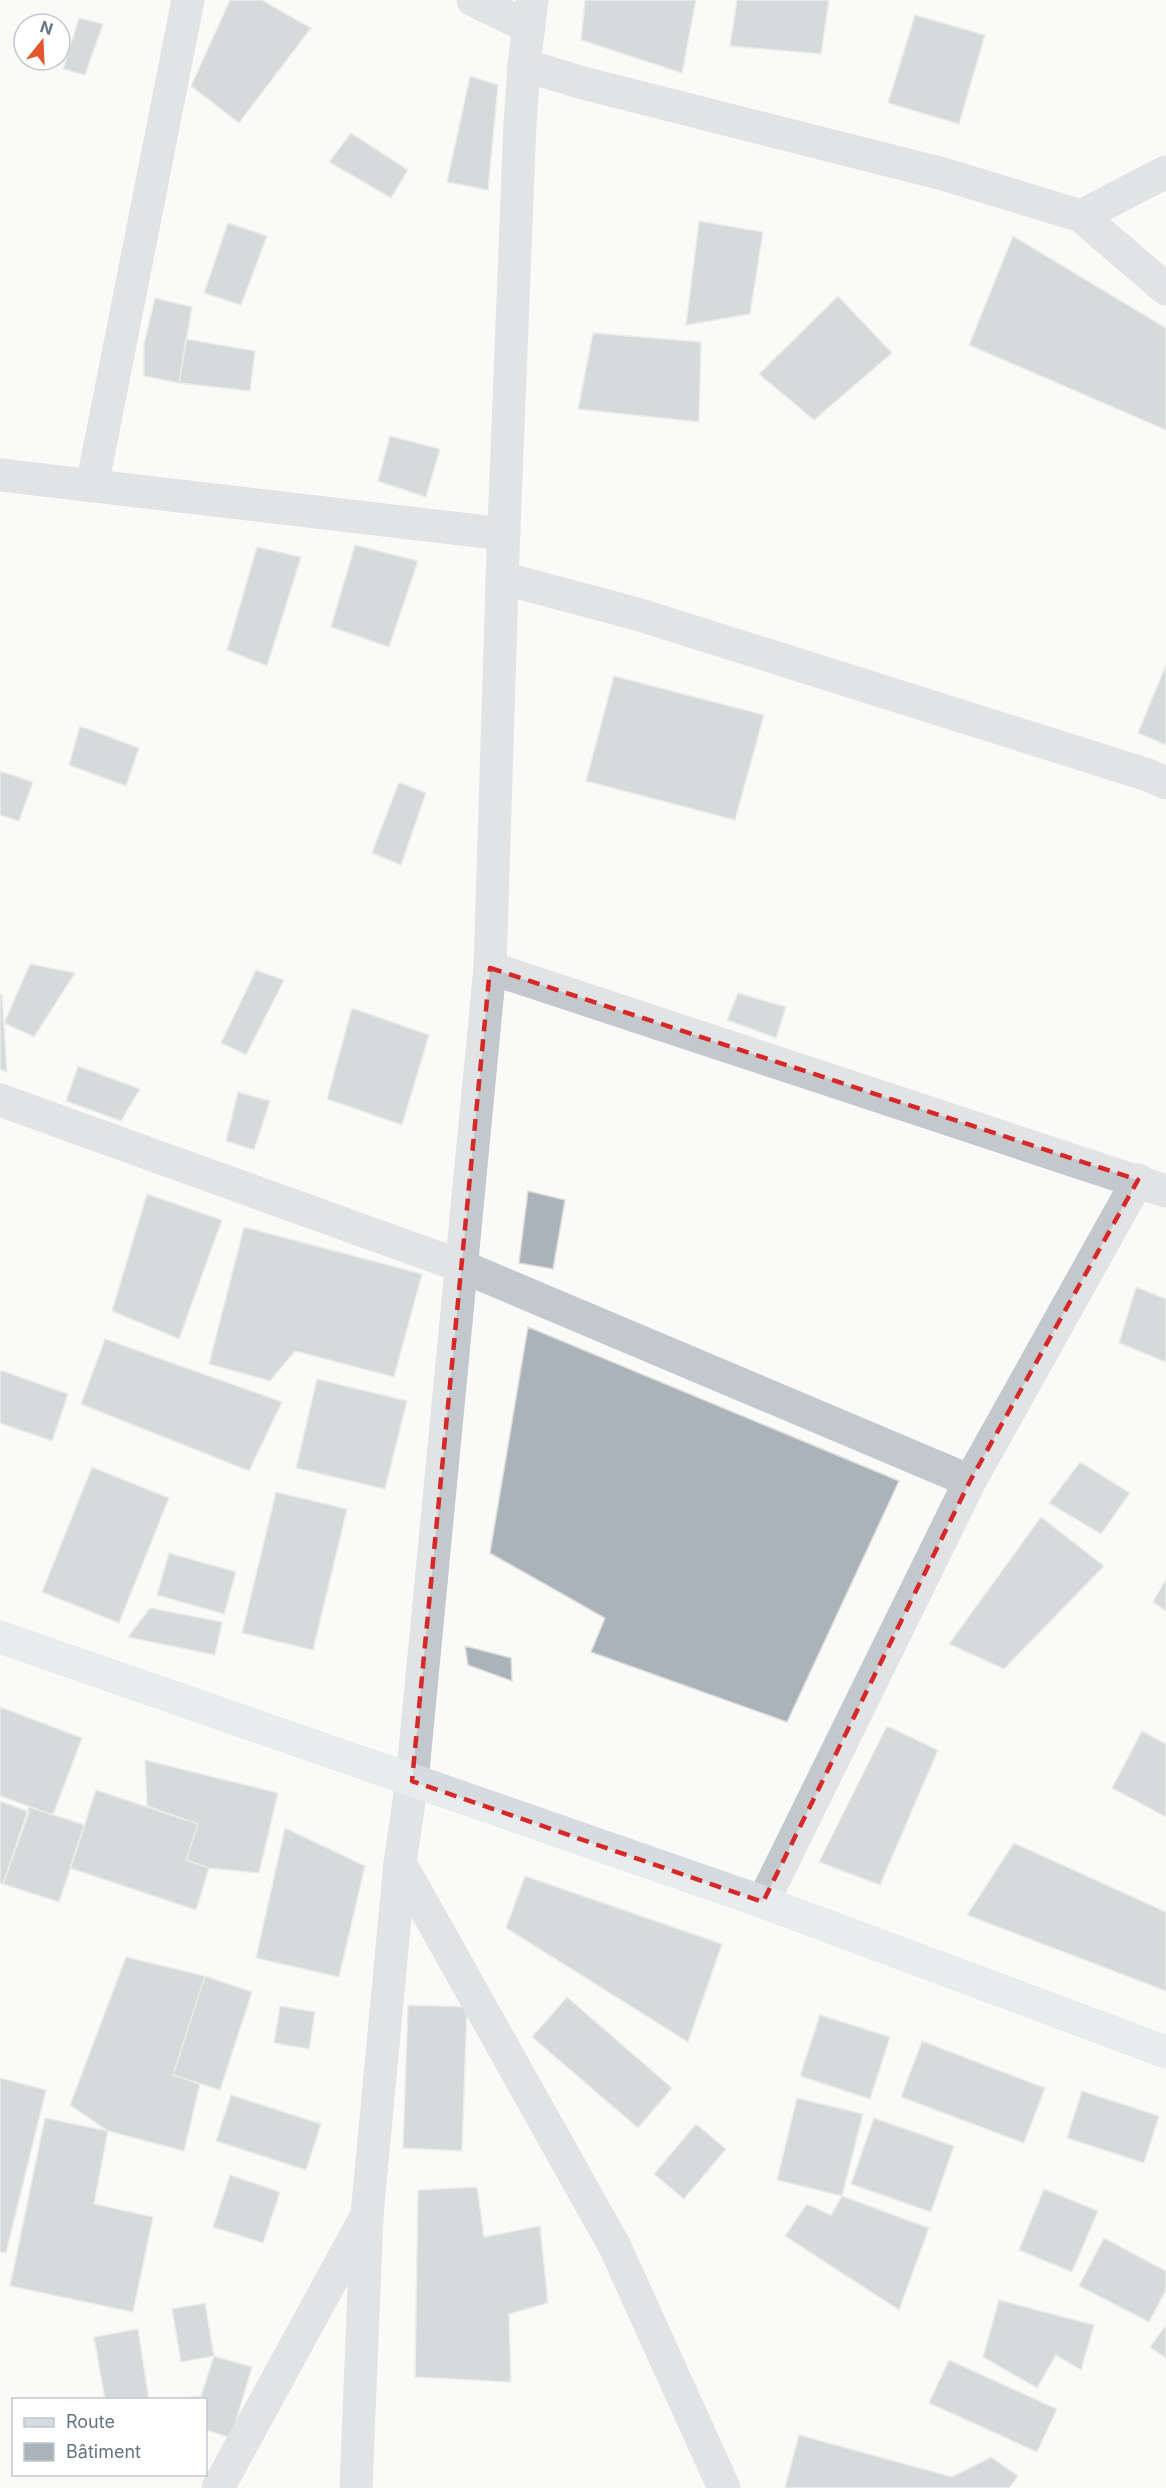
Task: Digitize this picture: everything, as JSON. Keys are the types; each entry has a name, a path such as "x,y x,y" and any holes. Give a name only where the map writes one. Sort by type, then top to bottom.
{"main road":[{"path":"0,1637 763,1902 1166,2052"}],"street":[{"path":"92,486 188,0"},
{"path":"356,2488 367,2216 400,1863 412,1781 490,968 502,578 524,65 531,13 473,0"},
{"path":"524,65 583,83 943,174 1082,216 1166,289"},
{"path":"1082,216 1166,172"},
{"path":"0,475 504,534"},
{"path":"502,578 637,614 1166,783"},
{"path":"490,968 1152,1186 970,1481 763,1902"},
{"path":"0,1100 461,1266 970,1481"},
{"path":"400,1863 615,2247 724,2488"},
{"path":"218,2488 367,2216"}],"highlighted area":[{"path":"490,968 1138,1180 970,1481 763,1902 412,1781"}],"building":[{"path":"230,0 262,0 311,28 239,123 191,86"},
{"path":"585,0 696,0 682,73 581,40"},
{"path":"737,0 829,0 821,54 730,46"},
{"path":"915,15 985,35 959,124 888,103"},
{"path":"79,18 103,24 85,75 72,71 72,40"},
{"path":"470,76 498,85 488,190 447,182"},
{"path":"351,133 408,170 391,198 329,162"},
{"path":"699,221 763,232 750,314 686,325"},
{"path":"228,223 267,236 241,305 204,293"},
{"path":"1013,236 1166,328 1166,430 969,345"},
{"path":"838,296 892,353 814,420 759,374"},
{"path":"155,298 192,307 179,383 144,376 144,344"},
{"path":"593,333 701,342 699,422 578,409"},
{"path":"186,339 255,351 250,391 179,383"},
{"path":"390,436 440,449 426,497 378,481"},
{"path":"355,545 418,561 389,647 331,627"},
{"path":"257,547 301,557 267,666 227,650"},
{"path":"1166,665 1166,745 1138,733"},
{"path":"614,676 764,715 735,820 586,781"},
{"path":"80,726 139,748 126,786 69,765"},
{"path":"0,771 33,782 19,821 0,815"},
{"path":"399,782 426,793 401,865 372,853"},
{"path":"30,964 75,973 34,1037 4,1023"},
{"path":"256,970 284,980 246,1055 221,1043"},
{"path":"738,993 786,1007 776,1038 727,1020"},
{"path":"0,994 2,995 7,1072 0,1069"},
{"path":"352,1008 429,1035 402,1125 327,1099"},
{"path":"78,1066 140,1089 121,1121 66,1101"},
{"path":"238,1092 270,1101 254,1150 226,1141"},
{"path":"528,1191 565,1200 553,1269 519,1263"},
{"path":"147,1194 222,1220 179,1339 112,1311"},
{"path":"244,1227 422,1274 394,1377 295,1351 270,1381 209,1364"},
{"path":"1136,1287 1166,1299 1166,1362 1119,1343"},
{"path":"528,1327 899,1481 787,1722 591,1652 605,1618 490,1553"},
{"path":"105,1339 282,1402 249,1471 81,1404"},
{"path":"0,1370 68,1394 52,1441 0,1423"},
{"path":"317,1379 407,1401 385,1489 296,1468"},
{"path":"1080,1462 1130,1493 1101,1534 1049,1503"},
{"path":"92,1467 169,1498 119,1623 42,1592"},
{"path":"276,1492 347,1509 313,1650 242,1633"},
{"path":"1041,1517 1104,1566 1004,1669 949,1644"},
{"path":"169,1553 236,1572 224,1614 157,1595"},
{"path":"1166,1579 1166,1611 1153,1602"},
{"path":"150,1608 222,1622 215,1655 128,1637"},
{"path":"465,1646 511,1658 512,1681 468,1665"},
{"path":"0,1707 82,1738 53,1815 0,1796"},
{"path":"887,1726 938,1750 880,1885 819,1862"},
{"path":"1142,1731 1166,1744 1166,1817 1112,1788"},
{"path":"145,1760 278,1793 259,1873 209,1868 186,1860 198,1824 147,1806"},
{"path":"96,1790 198,1824 186,1860 209,1868 196,1910 70,1868"},
{"path":"0,1801 29,1812 3,1884 0,1883"},
{"path":"29,1807 85,1825 59,1902 3,1884"},
{"path":"285,1828 365,1866 339,1977 256,1958"},
{"path":"1014,1843 1166,1912 1166,1991 967,1915"},
{"path":"525,1876 722,1944 688,2042 506,1928"},
{"path":"126,1957 205,1976 173,2075 200,2084 184,2151 108,2131 70,2105"},
{"path":"205,1976 252,1992 220,2090 173,2075"},
{"path":"567,1997 672,2088 638,2128 532,2037"},
{"path":"408,2005 467,2007 462,2151 403,2148"},
{"path":"280,2006 315,2012 309,2049 274,2043"},
{"path":"820,2015 890,2037 870,2099 800,2076"},
{"path":"922,2041 1045,2088 1024,2143 901,2097"},
{"path":"0,2078 46,2090 6,2253 0,2252"},
{"path":"1082,2091 1159,2116 1144,2163 1067,2138"},
{"path":"231,2095 321,2124 306,2170 216,2141"},
{"path":"797,2098 863,2114 842,2196 777,2180"},
{"path":"45,2118 108,2131 94,2204 153,2217 133,2312 10,2286"},
{"path":"874,2118 954,2146 931,2212 851,2184"},
{"path":"696,2124 726,2149 684,2199 654,2174"},
{"path":"230,2175 280,2192 263,2243 213,2227"},
{"path":"477,2187 484,2237 540,2226 548,2303 509,2314 511,2382 415,2377 418,2190"},
{"path":"1044,2189 1098,2211 1072,2272 1019,2250"},
{"path":"842,2196 929,2228 899,2310 785,2236 807,2204 831,2215"},
{"path":"1104,2238 1166,2271 1166,2290 1149,2322 1079,2286"},
{"path":"999,2300 1094,2325 1081,2370 1056,2355 1037,2388 983,2357"},
{"path":"205,2303 214,2356 181,2362 172,2309"},
{"path":"1166,2325 1166,2358 1150,2347"},
{"path":"138,2329 149,2398 105,2398 94,2337"},
{"path":"214,2356 252,2367 231,2438 207,2430 207,2398 183,2398 201,2396"},
{"path":"949,2360 1057,2409 1037,2452 929,2403"},
{"path":"799,2435 952,2477 991,2457 1018,2476 1009,2488 785,2488"}]}
